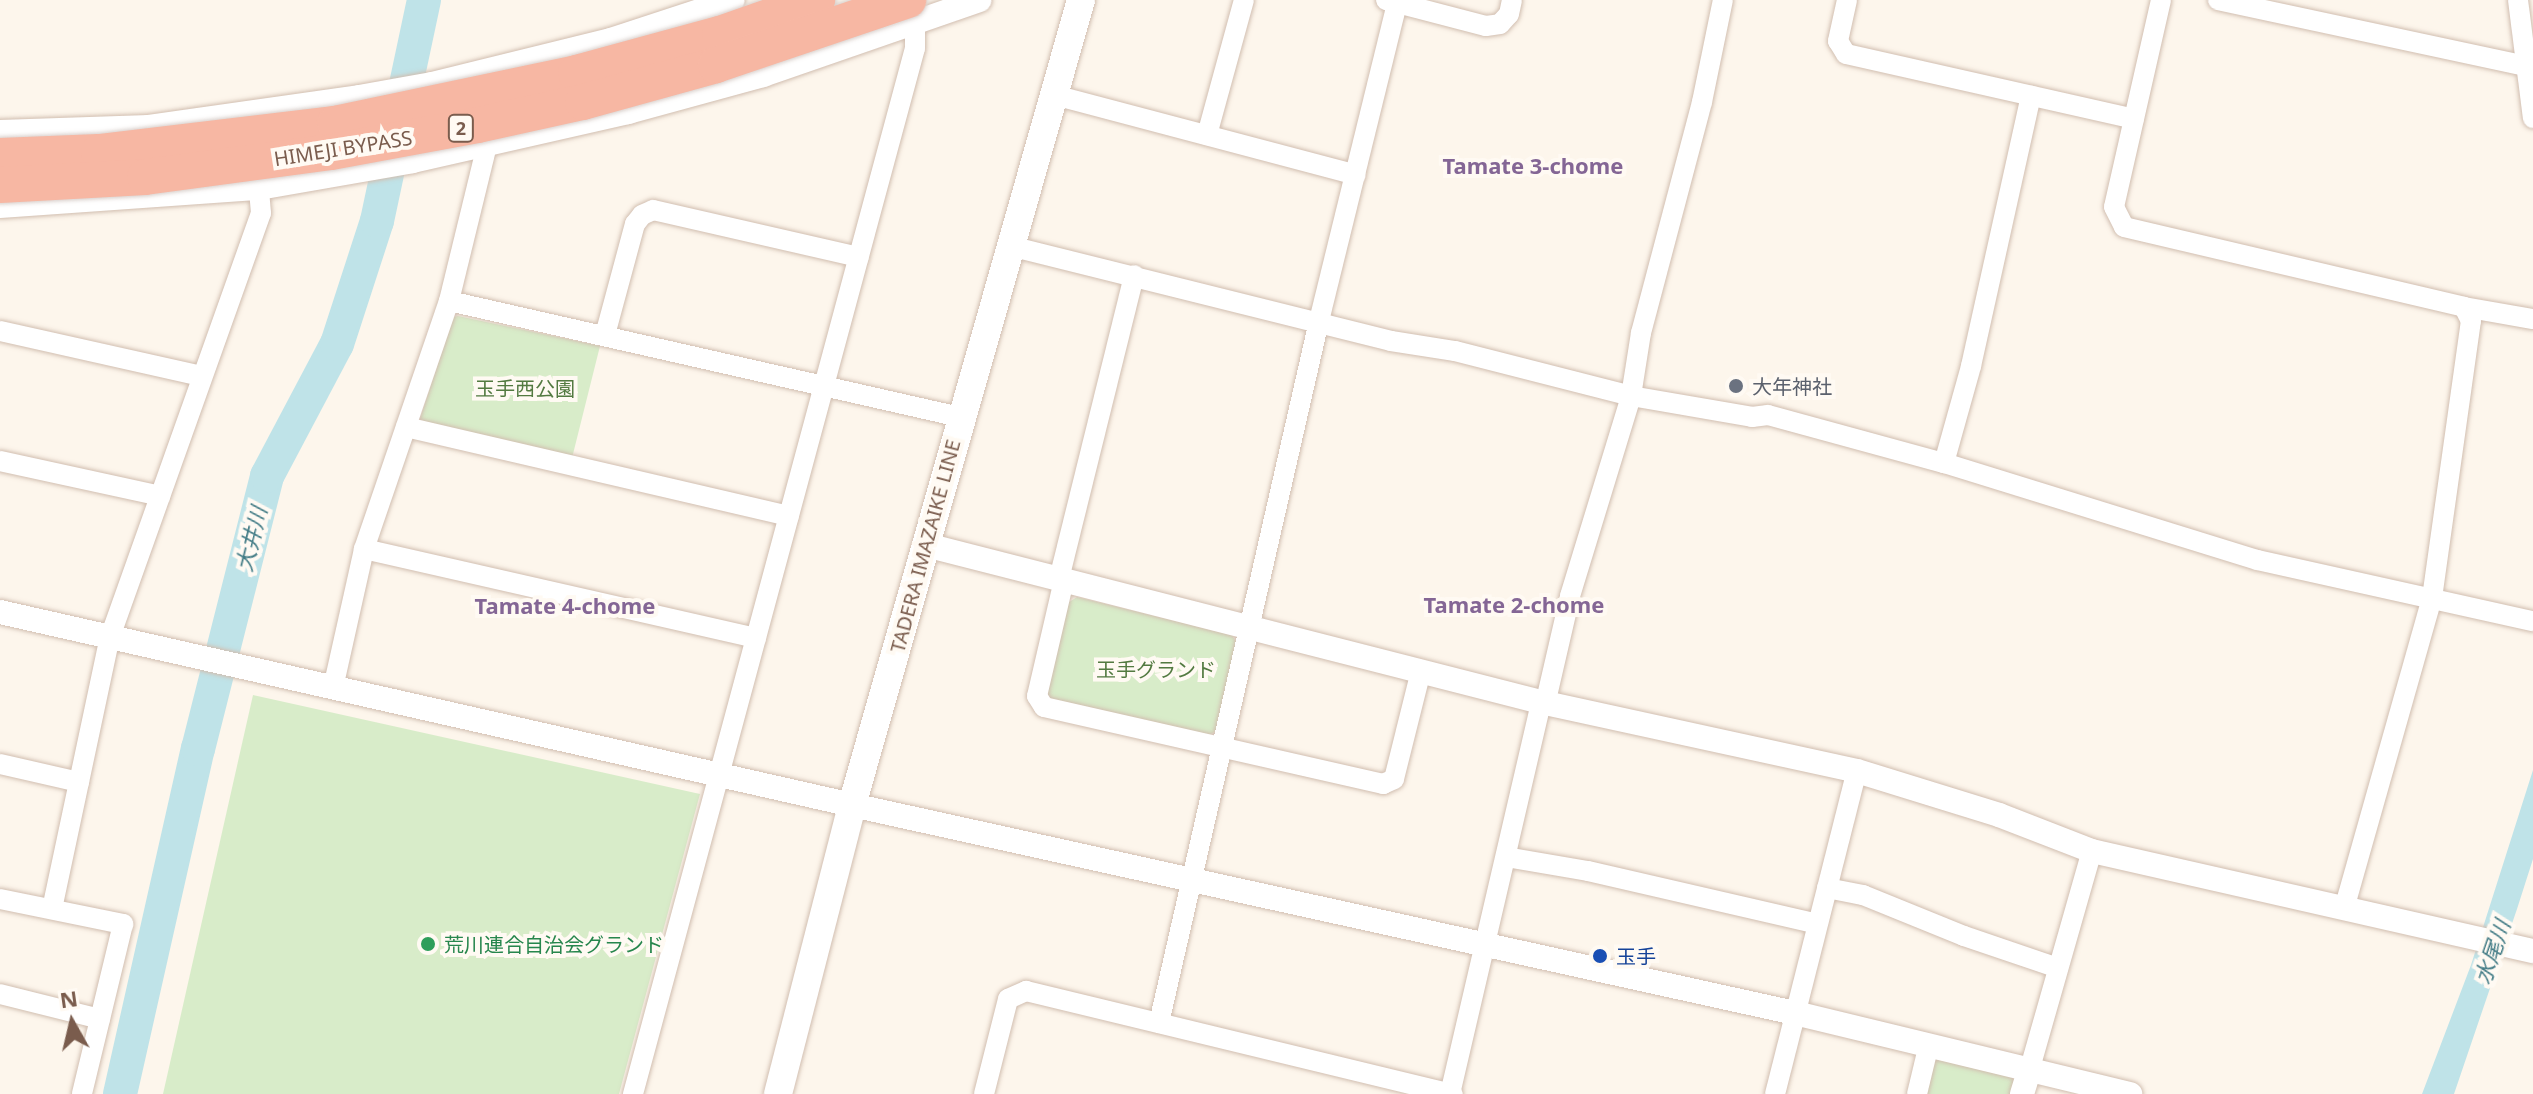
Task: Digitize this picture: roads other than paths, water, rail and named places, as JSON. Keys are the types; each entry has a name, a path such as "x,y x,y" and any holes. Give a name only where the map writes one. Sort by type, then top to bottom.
{"highway":[{"name":"HIMEJI BYPASS","path":"0,156 99,152 335,124 576,73 720,34 817,0"},
{"name":"HIMEJI BYPASS","path":"0,185 145,177 331,152 478,125 583,102 912,12"}],"main road":[{"name":"TADERA IMAZAIKE LINE","path":"778,1094 852,805 1081,0"}],"street":[{"path":"0,132 149,127 432,84 611,40 733,0"},
{"path":"0,206 259,188 413,161 628,112 763,75 912,12 979,0"},
{"path":"1207,135 1244,0"},
{"path":"1159,1023 1394,1 1486,26 1500,24 1509,14 1512,0"},
{"path":"984,1094 1008,999 1026,991 1451,1094 1541,702 1547,696 1570,596 1631,396 1641,333 1702,102 1723,0"},
{"path":"1847,0 1838,41 1846,54 2134,119"},
{"path":"2161,0 2114,207 2124,227 2464,307 2533,319"},
{"path":"2218,0 2526,66"},
{"path":"2518,0 2533,118"},
{"path":"633,1094 915,48 912,12"},
{"path":"1054,95 1356,175"},
{"path":"1944,463 1971,366 2031,96"},
{"path":"52,909 110,637 261,213 252,112"},
{"path":"333,688 364,549 449,301 487,145"},
{"path":"605,335 635,224 642,215 653,210 859,257"},
{"path":"1010,246 1631,396 1752,417 1768,415 1944,463 2257,560 2533,621"},
{"path":"1134,275 1037,696 1044,707 1383,784 1394,779 1421,671"},
{"path":"449,301 960,417"},
{"path":"2344,909 2432,598 2471,321 2464,307"},
{"path":"0,331 201,376"},
{"path":"406,427 789,516"},
{"path":"0,461 160,496"},
{"path":"926,545 1541,702 1857,771 1999,815 2092,851 2533,951"},
{"path":"364,549 756,638"},
{"path":"0,612 852,805 1795,1013 2130,1094"},
{"path":"0,764 79,782"},
{"path":"1775,1094 1857,771"},
{"path":"2022,1094 2092,851"},
{"path":"1506,857 1588,871 1817,924"},
{"path":"1827,888 1863,895 1964,936 2058,968"},
{"path":"0,899 123,924 82,1094"},
{"path":"0,994 100,1019"},
{"path":"1917,1094 1929,1044"}],"water":[{"name":"水尾川","path":"2533,770 2533,859 2454,1094 2422,1094 2471,965"}],"waterway":[{"name":"大井川","path":"120,1094 198,749 267,476 337,344 377,221 424,0"}],"place":[{"name":"大年神社","path":"1736,386"},
{"name":"荒川連合自治会グランド","path":"428,944"},
{"name":"玉手","path":"1600,956"}],"district":[{"name":"Tamate 3-chome","path":"1533,166"},
{"name":"Tamate 2-chome","path":"1514,605"},
{"name":"Tamate 4-chome","path":"565,606"}],"park label":[{"name":"玉手西公園","path":"525,388"},
{"name":"玉手グランド","path":"1156,669"}]}
